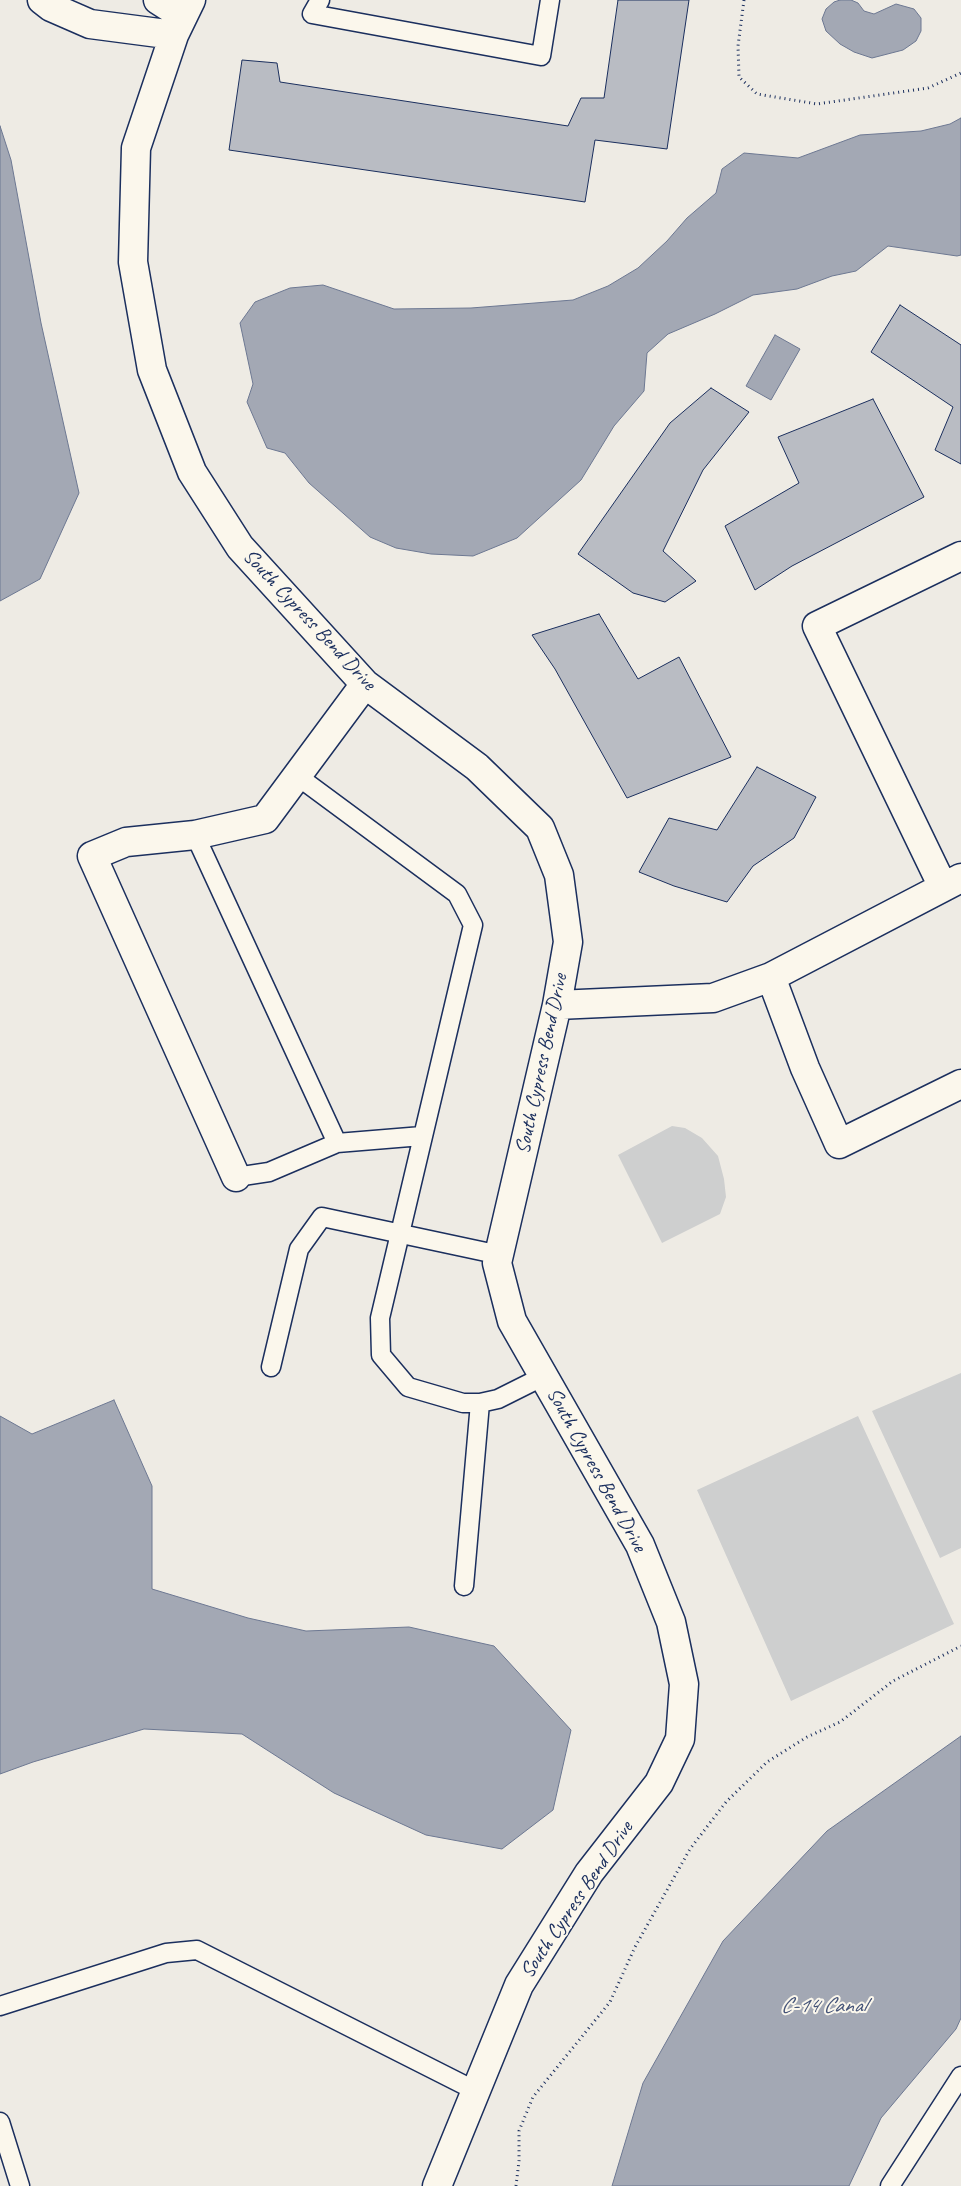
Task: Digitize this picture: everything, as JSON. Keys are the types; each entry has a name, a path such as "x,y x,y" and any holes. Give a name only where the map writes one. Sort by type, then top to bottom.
{"street":[{"path":"42,0 51,7 90,24 182,17"},
{"path":"158,0 182,17"},
{"name":"South Cypress Bend Drive","path":"182,17 136,148 133,262 152,370 192,472 240,546 365,684 477,767 540,828 559,875 568,942 557,1004 498,1263 512,1321 640,1545 671,1622 684,1684 680,1739 659,1783 589,1873 519,1985 437,2186"},
{"path":"557,1004 713,998 771,977 952,882 817,626 961,556"},
{"path":"236,1177 92,856 126,842 195,835 265,819 365,684"},
{"path":"771,977 805,1068 839,1144 961,1084"}],"lane":[{"path":"320,0 312,14 541,56 550,0"},
{"path":"296,775 457,894 473,925 380,1318 381,1355 408,1387 463,1402 480,1403 498,1399 544,1376"},
{"path":"195,835 337,1143"},
{"path":"236,1177 269,1172 337,1143 422,1136"},
{"path":"271,1366 298,1249 322,1217 500,1255"},
{"path":"464,1586 480,1403"},
{"path":"0,2006 166,1953 197,1950 476,2091"},
{"path":"890,2186 961,2076"},
{"path":"0,2122 20,2186"}],"path":[{"path":"744,0 738,46 739,77 758,94 817,104 928,88 961,73"},
{"path":"516,2186 519,2161 519,2131 533,2097 610,2002 635,1947 690,1848 726,1802 767,1762 807,1737 840,1722 893,1682 961,1646"}],"shaded area":[{"path":"672,1126 685,1128 702,1138 718,1156 726,1197 720,1214 662,1243 618,1155"},
{"path":"961,1373 961,1548 940,1558 872,1411"},
{"path":"858,1416 954,1624 791,1701 697,1490"}],"water":[{"path":"851,0 858,3 864,11 874,14 896,4 914,9 921,18 921,31 916,41 903,50 872,58 854,52 840,44 826,31 822,19 826,9 834,2"},
{"path":"961,118 961,255 888,246 856,271 832,276 797,289 753,295 668,334 647,353 644,391 614,426 581,480 517,538 473,556 431,554 396,548 370,537 309,483 285,453 267,448 247,402 253,384 240,323 255,302 290,288 323,285 394,309 471,308 573,300 608,286 638,268 667,241 687,218 716,193 722,169 744,153 798,158 860,135 921,131 950,124"},
{"path":"0,126 11,160 41,323 79,493 40,579 0,601"},
{"path":"775,335 800,349 771,400 746,386"},
{"path":"114,1400 152,1486 152,1589 248,1618 306,1631 409,1627 494,1646 571,1730 553,1810 502,1849 426,1835 334,1793 242,1734 144,1729 33,1762 0,1774 0,1416 32,1434"},
{"name":"C-14 Canal","path":"961,1736 961,2018 956,2029 881,2118 849,2186 612,2186 643,2083 723,1941 827,1831"}],"building":[{"path":"618,0 689,0 667,149 595,140 585,202 229,150 242,60 277,63 280,82 568,126 581,98 604,98"},
{"path":"900,305 961,345 961,464 935,450 953,407 871,352"},
{"path":"711,388 749,412 703,470 663,551 696,581 665,602 633,593 578,554 670,423"},
{"path":"873,399 924,497 792,566 755,590 725,526 799,483 778,437"},
{"path":"599,614 638,679 679,657 731,757 627,798 555,669 532,635"},
{"path":"757,767 816,797 794,838 753,866 727,902 674,886 639,872 669,818 717,830"}]}
